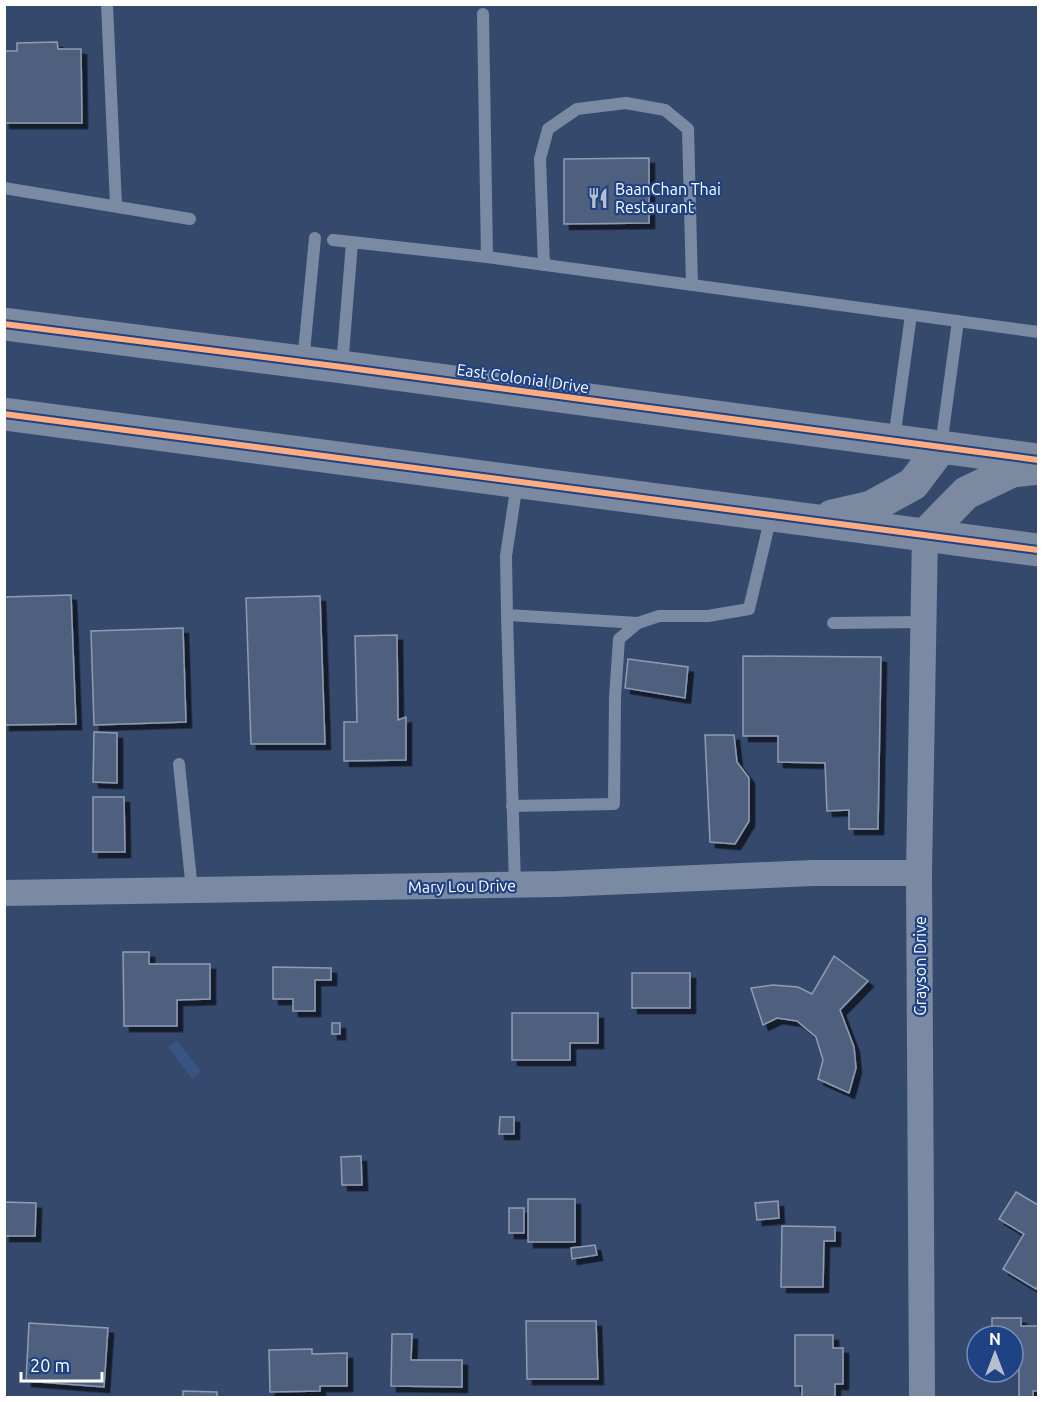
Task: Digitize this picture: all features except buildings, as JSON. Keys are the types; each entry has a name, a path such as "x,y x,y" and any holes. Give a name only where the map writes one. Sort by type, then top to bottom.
{"highway":[{"name":"East Colonial Drive","path":"4,324 1038,460"},
{"path":"4,414 1038,550"},
{"path":"813,520 871,507 913,484 941,447"},
{"path":"925,535 966,493 1012,471 1038,468"}],"street":[{"name":"Grayson Drive","path":"922,1398 919,873 925,535"},
{"name":"Mary Lou Drive","path":"4,893 515,885 813,873 919,873"}],"lane":[{"path":"107,4 116,205"},
{"path":"483,14 487,257"},
{"path":"544,265 540,159 548,129 577,109 626,103 666,110 688,129 692,285"},
{"path":"4,188 190,219"},
{"path":"303,362 315,238"},
{"path":"333,240 487,257 1038,332"},
{"path":"342,367 352,243"},
{"path":"894,441 911,315"},
{"path":"941,447 958,321"},
{"path":"515,885 506,556 517,482"},
{"path":"507,615 638,622 659,616 708,616 749,609 771,515"},
{"path":"512,806 614,804 615,706 619,639 638,622"},
{"path":"833,622 923,622"},
{"path":"179,764 192,890"}],"water":[{"path":"177,1041 201,1071 192,1079 168,1047"}],"cycle path":[{"path":"4,324 1038,460"},
{"path":"4,414 1038,550"}],"place":[{"name":"BaanChan Thai Restaurant","path":"598,198"}]}
